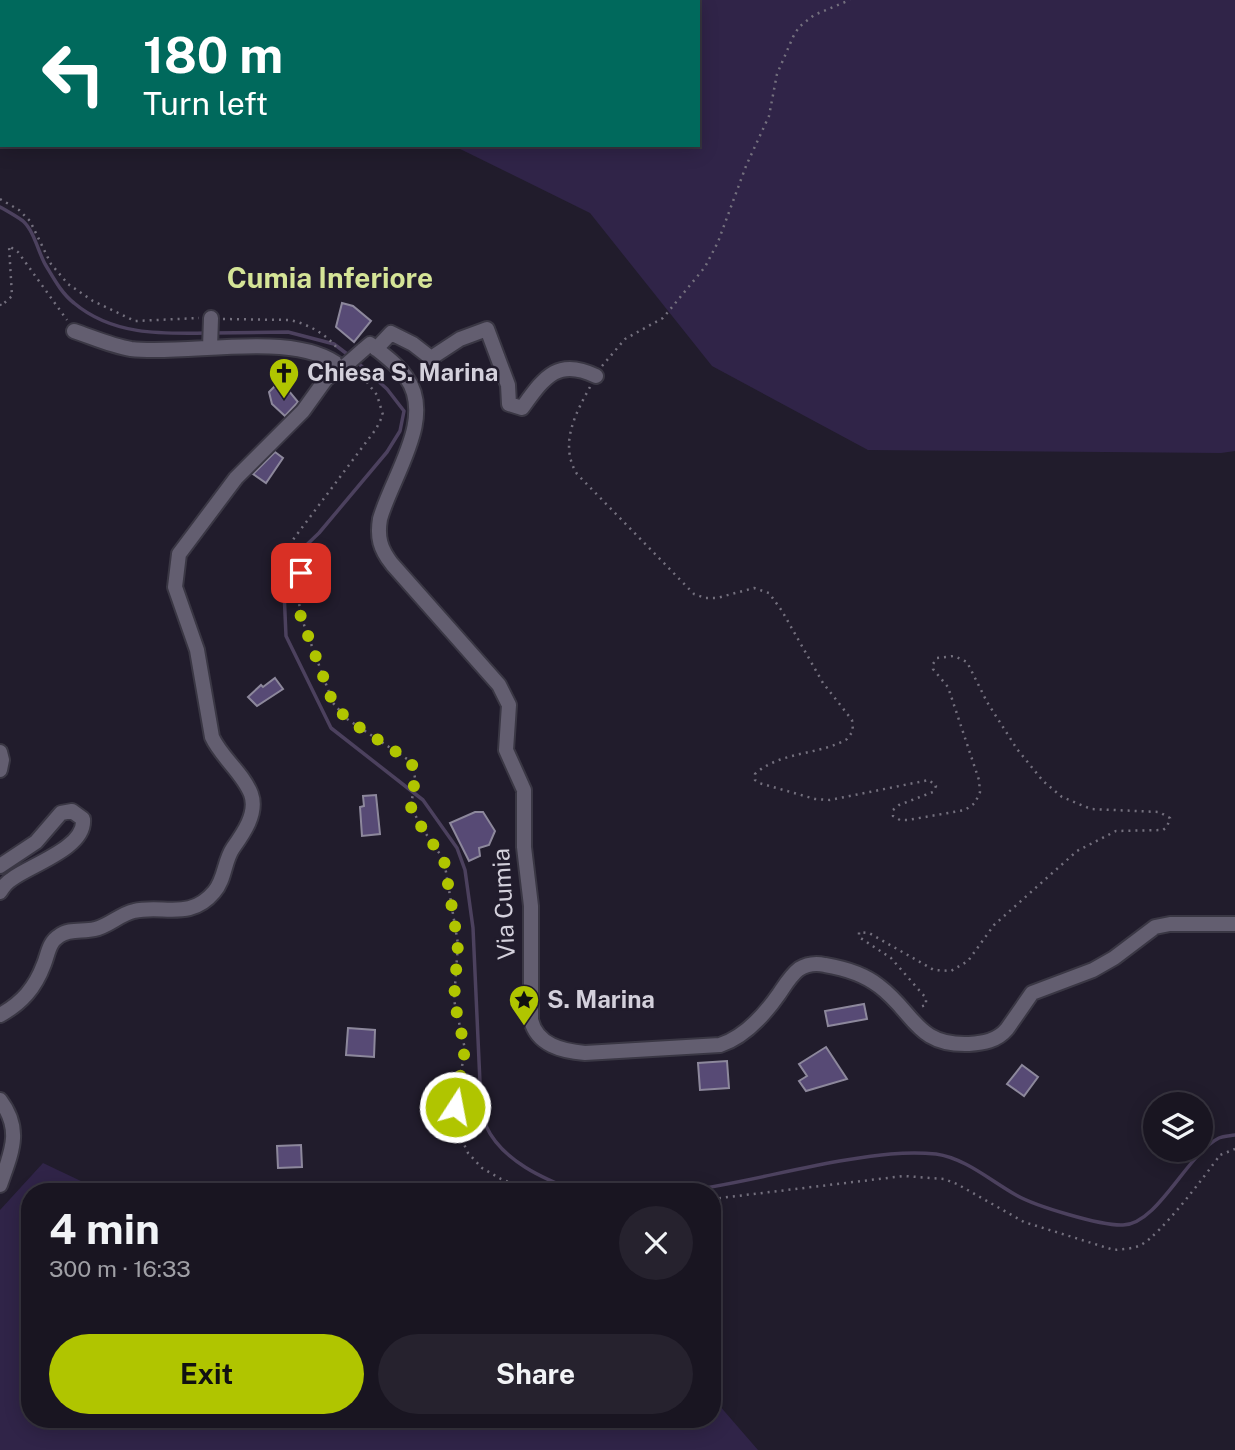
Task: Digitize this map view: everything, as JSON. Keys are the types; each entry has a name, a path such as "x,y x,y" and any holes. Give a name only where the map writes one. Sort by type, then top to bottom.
{"street":[{"path":"209,346 210,320"},
{"path":"0,1015 17,1006 29,992 43,966 51,943 60,935 96,929 133,911 186,909 205,900 219,886 228,857 245,830 252,800 248,788 216,747 212,737 197,650 174,587 177,561 187,541 236,478 303,411 326,379 391,333 413,344 431,358 460,339 488,329 504,373 509,404 522,408 549,374 580,368 596,376"},
{"path":"74,331 131,349 209,346 302,349 346,364"},
{"name":"Via Cumia","path":"370,349 408,379 416,394 418,410 414,432 380,519 378,534 381,548 392,564 499,685 509,705 506,751 524,790 524,848 531,906 531,1020 536,1032 546,1042 563,1050 585,1053 720,1045 735,1039 763,1014 796,971 814,964 838,968 871,981 886,992 933,1039 959,1044 987,1042 1003,1034 1032,993 1082,976 1155,928 1170,924 1235,924"},
{"path":"0,752 0,771"},
{"path":"0,866 36,842 61,813 72,811 83,819 78,836 41,863 10,880 0,892"},
{"path":"0,1100 12,1119 14,1134 0,1185"}],"path":[{"path":"850,0 819,11 796,33 777,74 769,116 746,166 718,242 705,267 663,318 625,339 615,349 596,376 578,411 568,443 571,461 578,474 694,594 717,598 754,588 769,593 823,683 852,720 853,731 843,742 805,751 759,770 755,774 755,780 766,786 830,800 929,780 936,786 933,792 899,805 893,810 893,816 908,820 970,807 978,798 979,780 948,687 933,668 937,658 954,656 967,662 987,702 1010,738 1053,790 1072,803 1091,809 1159,812 1170,818 1163,830 1116,831 1077,851 994,925 968,961 951,971 934,970 869,933 859,932 859,937 891,958 926,998 926,1005 916,1005"},
{"path":"0,199 19,210 30,221 51,264 68,284 93,302 135,321 300,322 326,338 346,364 377,395 383,415 376,429 292,541 301,561 298,594 300,614 337,709 413,766 415,778 411,807 444,860 458,944 454,1000 465,1049 455,1107 457,1129 468,1153 482,1168 511,1183"},
{"path":"0,304 1,306 12,296 9,246 18,253 74,331"},
{"path":"721,1198 904,1176 944,1179 1024,1222 1114,1250 1127,1249 1139,1246 1154,1235 1220,1155 1235,1149"}],"shaded area":[{"path":"700,0 1235,0 1235,451 868,450 712,366 590,213 456,147 700,147"},
{"path":"43,1163 85,1183 25,1183"},
{"path":"21,1187 21,1428 721,1428 721,1407 758,1450 0,1450 0,1210"}],"building":[{"path":"342,303 353,306 371,321 354,342 336,327"},
{"name":"Chiesa S. Marina","path":"275,386 289,391 298,402 285,416 272,404 269,392"},
{"path":"275,452 283,458 266,483 253,474"},
{"path":"275,678 283,689 257,706 248,697 261,685 263,687"},
{"path":"376,795 380,834 362,836 360,807 364,806 363,796"},
{"path":"475,812 483,812 495,831 489,845 479,848 480,856 469,861 450,823"},
{"path":"864,1004 867,1019 828,1026 825,1011"},
{"path":"348,1028 375,1030 374,1057 346,1055"},
{"path":"826,1047 847,1079 806,1091 799,1081 807,1076 799,1064"},
{"path":"727,1061 729,1088 700,1090 698,1063"},
{"path":"1022,1065 1038,1077 1024,1096 1007,1084"},
{"path":"301,1145 302,1167 278,1168 277,1146"}],"waterway":[{"path":"0,207 27,225 58,285 69,299 89,314 120,327 137,330 207,333"},
{"path":"214,333 288,332 334,344 351,357"},
{"path":"357,362 387,389 404,411 400,431 387,452 319,533 297,554 284,591 286,636 331,728 423,800 457,848 465,870 473,928 481,1105 485,1124 493,1138 513,1159 557,1183"},
{"path":"721,1185 868,1157 902,1153 936,1154 957,1160 1016,1195 1038,1204 1084,1219 1123,1225 1136,1222 1148,1213 1207,1146 1219,1138 1235,1135"}],"place":[{"name":"Chiesa S. Marina","path":"284,400"},
{"name":"S. Marina","path":"524,1027"}],"district":[{"name":"Cumia Inferiore","path":"330,278"}],"route":[{"path":"301,573 298,587 300,614 333,703 347,719 407,759 413,766 415,778 411,807 444,860 458,944 454,1000 465,1049 455,1107"}]}
